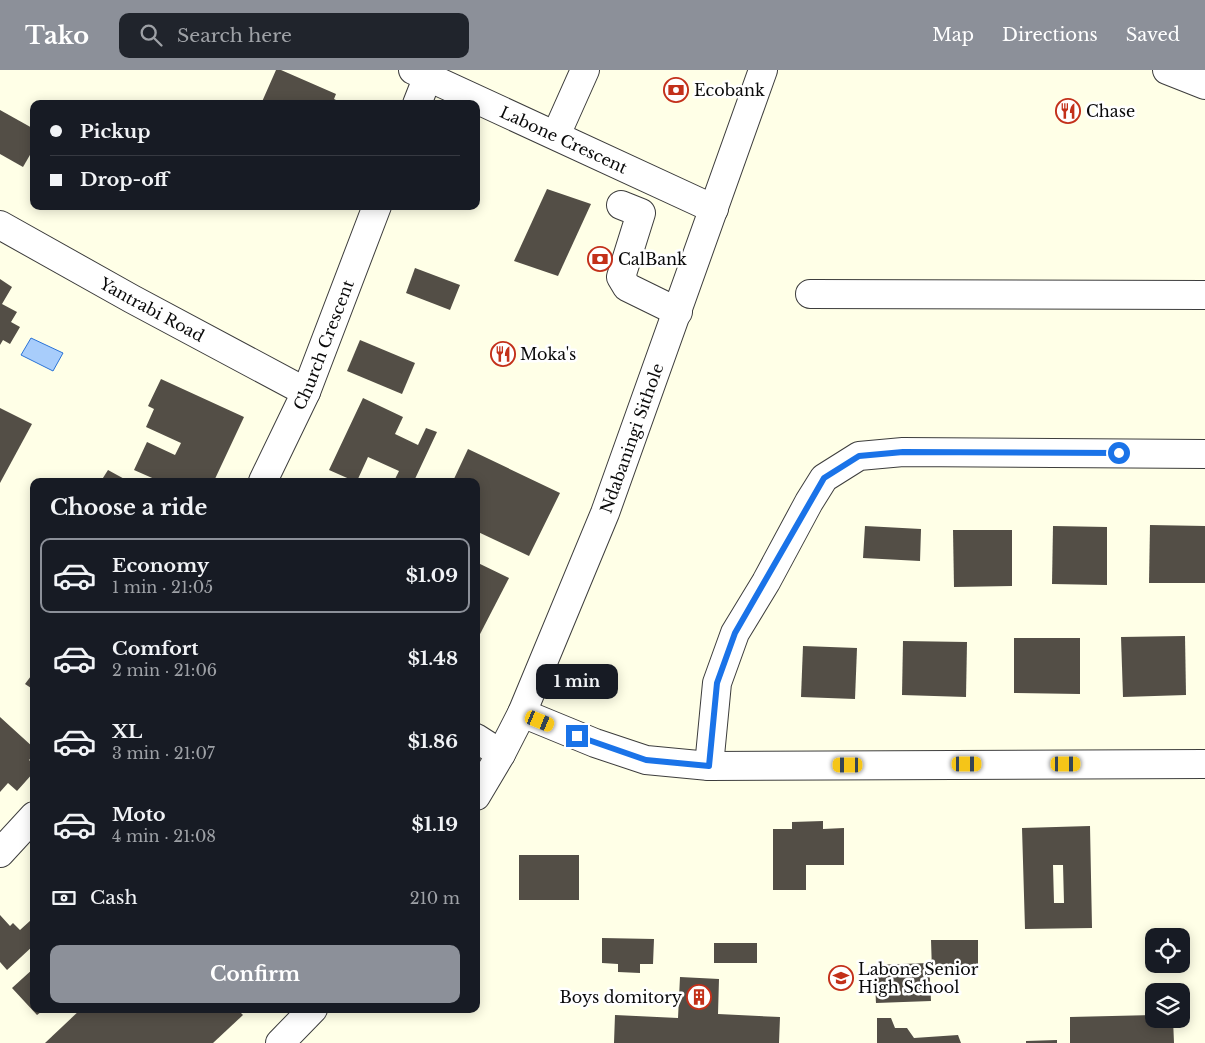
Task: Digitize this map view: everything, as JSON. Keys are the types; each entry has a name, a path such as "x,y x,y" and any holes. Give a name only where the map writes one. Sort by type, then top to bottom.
{"street":[{"path":"556,135 585,70"},
{"name":"Ndabaningi Sithole","path":"480,789 522,713 605,513 763,70"},
{"path":"1167,70 1205,85"},
{"path":"417,100 420,73"},
{"name":"Labone Crescent","path":"420,73 479,100"},
{"name":"Labone Crescent","path":"480,100 714,209"},
{"path":"621,205 641,213 621,277 627,286 678,312"},
{"name":"Church Crescent","path":"264,478 306,392 376,210"},
{"name":"Yantrabi Road","path":"0,225 132,299 306,392"},
{"path":"810,294 1205,295"},
{"path":"709,766 717,683 735,633 824,478 859,456 903,452 1205,454"},
{"path":"522,713 595,743 646,760 709,766 1205,764"},
{"path":"480,741 501,754"},
{"path":"0,852 30,820"},
{"path":"280,1043 309,1013"}],"water":[{"path":"31,338 63,353 53,371 21,355"}],"building":[{"path":"276,70 281,70 336,94 334,99 336,100 263,100"},
{"path":"0,110 30,127 30,155 23,167 0,154"},
{"path":"547,189 591,204 558,276 514,261"},
{"path":"415,268 460,285 450,310 406,293"},
{"path":"0,279 12,287 2,304 17,312 11,322 20,327 10,344 3,340 0,345"},
{"path":"360,340 415,363 402,394 347,371"},
{"path":"161,379 244,417 215,478 152,478 134,470 147,442 175,455 181,443 146,427 154,409 148,406"},
{"path":"363,398 403,417 395,434 418,445 426,428 437,432 415,478 396,478 399,471 368,457 358,478 347,478 329,470"},
{"path":"0,408 32,424 0,483"},
{"path":"468,449 560,493 529,556 480,533 480,478 454,478"},
{"path":"108,470 123,478 103,478"},
{"path":"1150,525 1205,526 1205,583 1149,583"},
{"path":"865,526 921,529 920,561 863,558"},
{"path":"1053,526 1107,527 1107,585 1052,584"},
{"path":"953,530 1012,530 1012,586 954,587"},
{"path":"480,564 509,578 480,634"},
{"path":"1185,636 1186,695 1123,697 1121,637"},
{"path":"1014,638 1080,638 1080,694 1014,693"},
{"path":"903,641 967,642 966,697 902,695"},
{"path":"803,646 857,648 855,699 801,697"},
{"path":"30,677 30,687 25,684"},
{"path":"0,717 30,744 30,776 17,791 8,783 0,792"},
{"path":"823,821 823,829 844,828 844,865 806,865 806,890 773,890 773,829 792,829 792,822"},
{"path":"1090,826 1092,928 1025,929 1022,828","holes":["1053,865 1063,865 1064,903 1054,903"]},
{"path":"519,855 579,855 579,900 519,900"},
{"path":"0,915 10,926 13,923 20,930 30,921 30,949 7,970 0,962"},
{"path":"602,938 654,939 653,964 640,964 640,973 618,972 618,964 602,963"},
{"path":"931,940 978,940 978,970 932,971"},
{"path":"714,943 757,943 757,963 714,963"},
{"path":"929,963 931,1001 876,1003 874,965"},
{"path":"30,972 30,1007 12,988"},
{"name":"Boys domitory","path":"680,977 719,979 718,1014 780,1017 779,1043 614,1043 615,1015 678,1018"},
{"path":"77,1013 241,1013 243,1015 213,1043 45,1043"},
{"path":"1145,1015 1145,1028 1173,1028 1174,1043 1070,1043 1070,1017"},
{"path":"877,1018 891,1018 895,1028 907,1028 914,1038 958,1035 961,1043 877,1043"},
{"path":"1057,1040 1057,1043 1026,1043 1026,1041"}],"place":[{"name":"Ecobank","path":"676,90"},
{"name":"Chase","path":"1068,111"},
{"name":"CalBank","path":"600,259"},
{"name":"Moka's","path":"503,354"},
{"name":"Labone Senior High School","path":"841,978"},
{"name":"Boys domitory","path":"699,997"}],"route":[{"path":"577,736 646,760 709,766 717,683 735,633 824,478 859,456 903,452 1119,453"}]}
